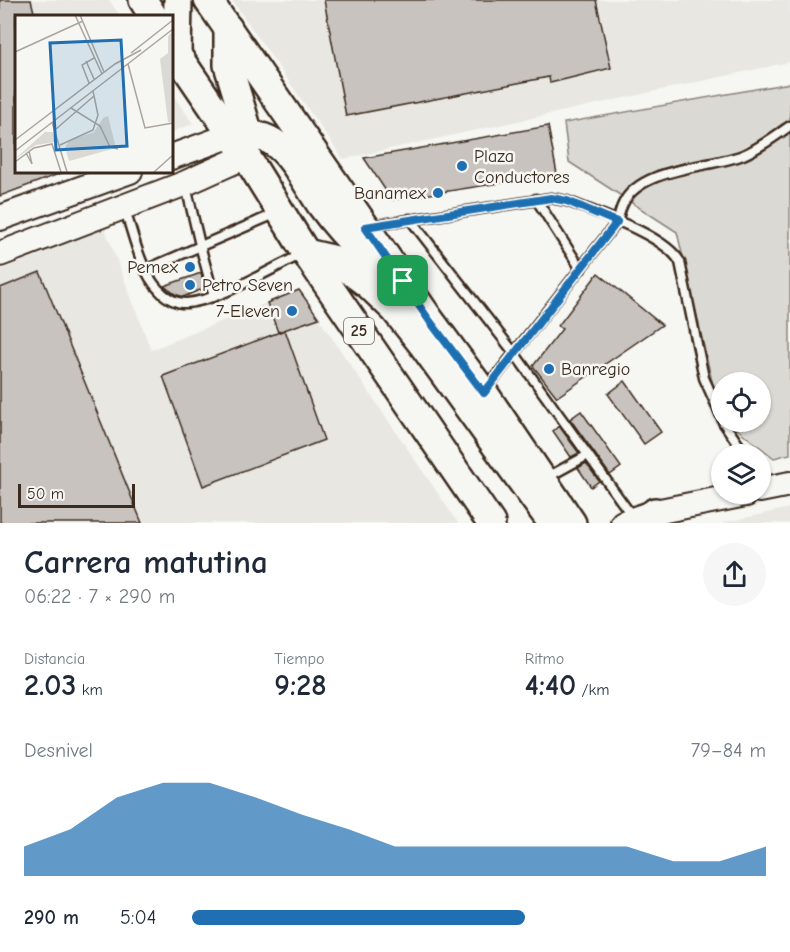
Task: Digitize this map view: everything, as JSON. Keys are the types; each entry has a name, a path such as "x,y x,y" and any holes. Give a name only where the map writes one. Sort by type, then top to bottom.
{"main road":[{"path":"143,0 152,15"},
{"path":"174,51 178,0"},
{"path":"208,0 365,227 484,393 572,523"},
{"path":"228,28 228,65 242,142 265,138 282,150 322,207 353,245 403,281"},
{"name":"25","path":"174,51 242,142 306,253 491,523"},
{"path":"306,253 336,260 369,285 394,310 423,345 552,523"}],"street":[{"path":"172,157 242,142"},
{"path":"0,254 186,183 242,142"},
{"path":"0,218 127,172"},
{"path":"771,488 790,484"},
{"path":"639,519 711,502"}],"lane":[{"path":"484,393 617,222 623,203 633,192 645,183 687,168 742,156 790,126"},
{"path":"186,183 214,297"},
{"path":"365,227 551,198 567,201 661,242 674,253 680,262 704,378 711,394"},
{"path":"536,199 581,269"},
{"path":"124,207 145,270 158,290 176,302 186,303 214,297 306,253"},
{"path":"145,270 281,211"},
{"path":"410,219 639,519"},
{"path":"543,479 588,455"}],"shaded area":[{"path":"0,0 109,0 119,15 15,15 15,172 64,172 0,196"},
{"path":"232,0 790,0 790,62 343,159"},
{"path":"790,83 790,454 774,458 771,456 771,444 756,444 741,432 771,432 771,372 711,372 711,377 677,232 569,162 564,123"},
{"path":"172,93 193,124 172,132"},
{"path":"105,229 151,350 267,303 278,332 319,319 458,523 0,523 0,270"},
{"path":"790,508 790,523 721,523"}],"building":[{"path":"0,0 31,0 35,15 15,15 15,172 64,172 0,196"},
{"path":"324,0 596,0 611,68 550,83 549,77 346,116"},
{"name":"Plaza Conductores","path":"548,126 557,174 392,200 364,158"},
{"path":"40,272 142,523 0,523 0,288"},
{"path":"201,273 205,288 183,297 164,286"},
{"path":"598,273 662,325 557,397 533,366 562,329 558,326"},
{"name":"7-Eleven","path":"299,290 319,318 278,332 267,303"},
{"path":"285,330 324,440 203,486 163,376"},
{"path":"625,381 661,432 644,444 608,394"},
{"path":"581,411 621,467 610,475 570,419"},
{"path":"559,426 579,453 571,457 553,431"},
{"path":"586,463 599,481 591,487 578,468"}],"place":[{"name":"Plaza Conductores","path":"462,166"},
{"name":"Banamex","path":"438,193"},
{"name":"Pemex","path":"190,267"},
{"name":"Petro Seven","path":"190,285"},
{"name":"7-Eleven","path":"292,311"},
{"name":"Banregio","path":"549,369"}],"route":[{"path":"551,198 567,201 617,222 484,393 403,281 365,227 551,198"}]}
